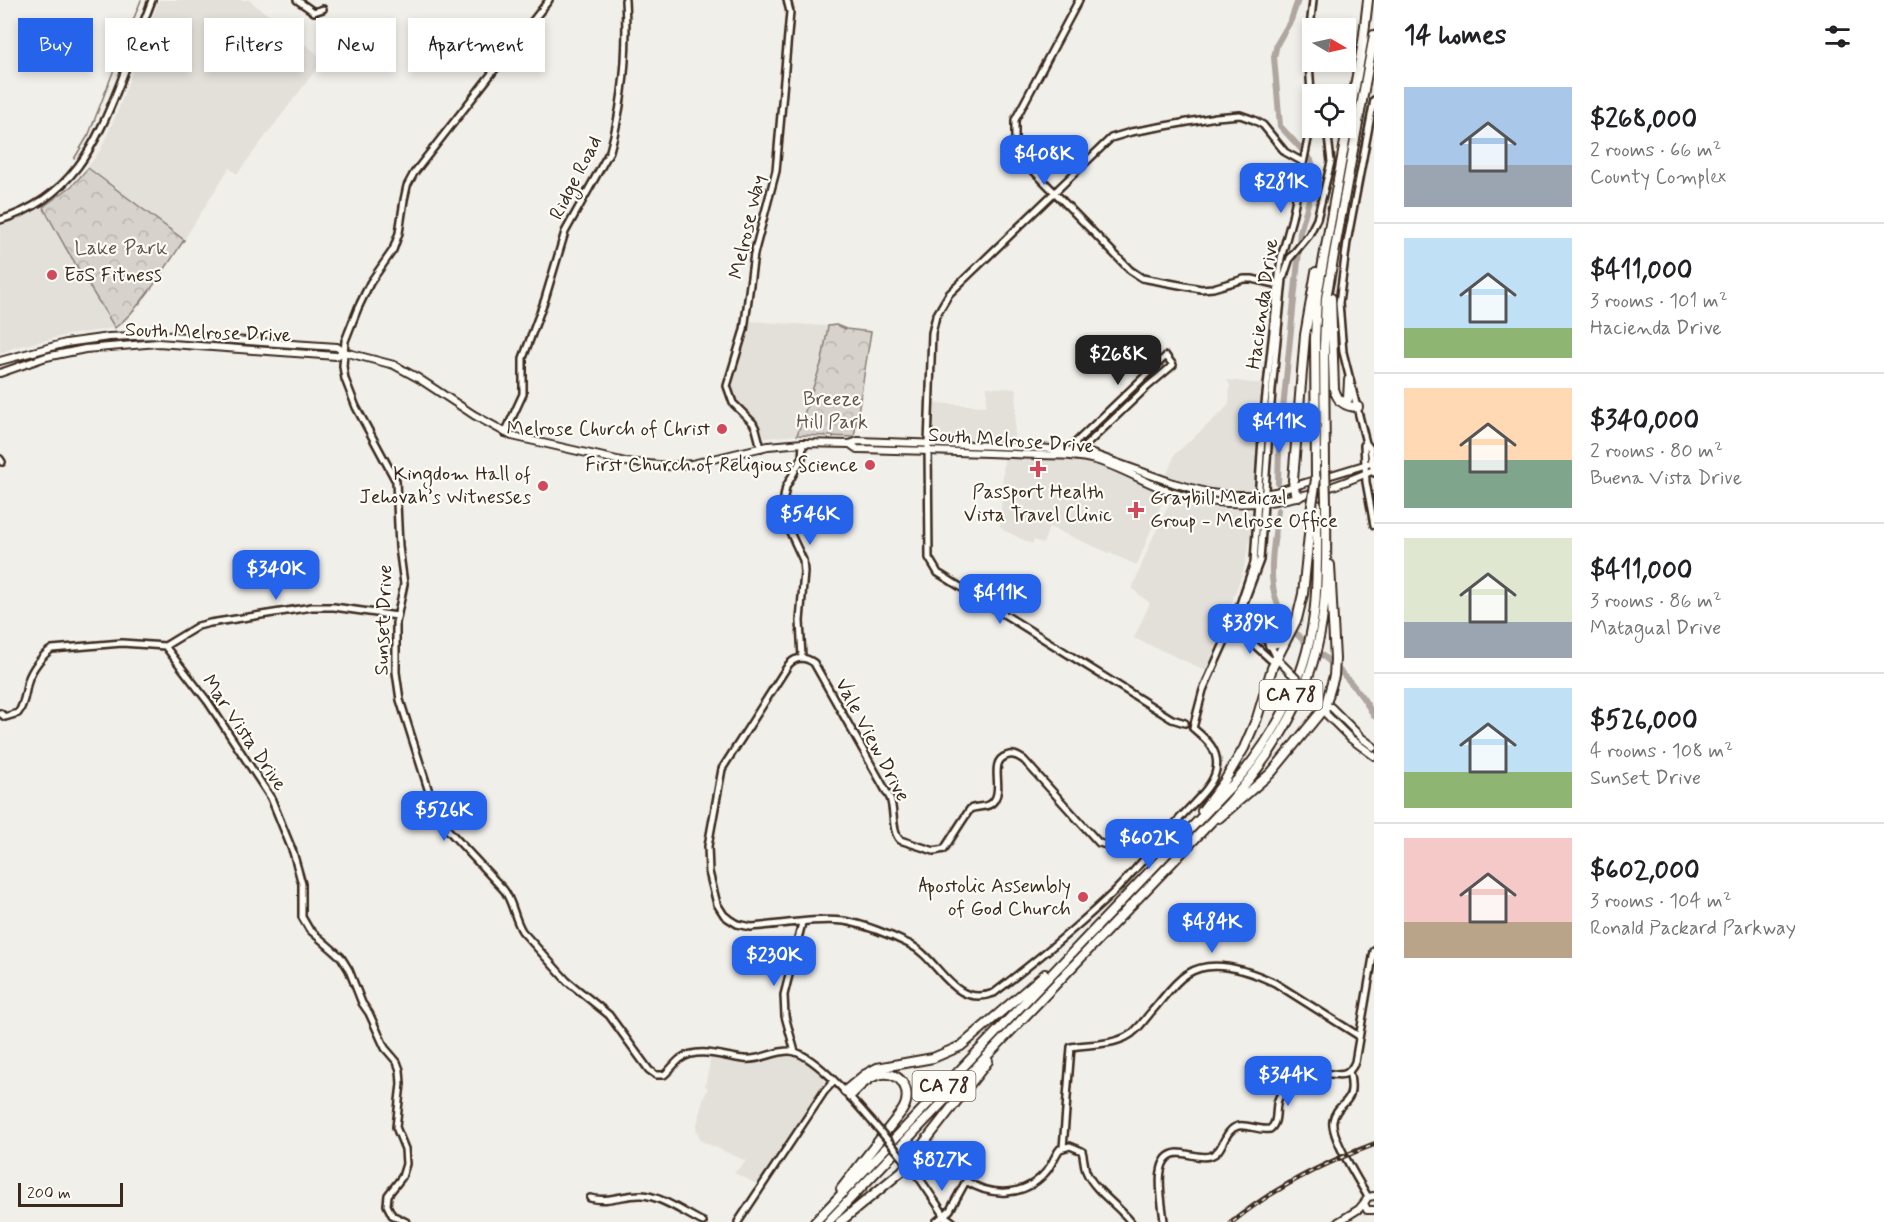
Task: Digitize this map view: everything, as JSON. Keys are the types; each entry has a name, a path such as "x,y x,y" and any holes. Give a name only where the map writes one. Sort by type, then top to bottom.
{"highway":[{"path":"1174,847 1224,782 1244,748 1257,718 1276,658 1300,609 1316,479 1316,317 1326,243 1363,42 1368,0"},
{"name":"CA 78","path":"828,1222 1255,774 1281,736 1301,695 1314,659 1323,614 1326,562 1325,324 1333,258 1374,34"},
{"path":"1300,496 1293,488 1308,315 1318,263 1326,243"},
{"path":"1333,258 1331,310 1333,381 1340,401 1347,406 1358,407"},
{"path":"1340,401 1344,402 1348,399 1349,380"},
{"name":"CA 78","path":"814,1222 1174,847 1238,779 1257,755 1278,723 1294,689 1306,653 1315,608 1317,578 1314,505"},
{"path":"1208,824 1224,815 1271,773 1325,707 1335,667 1333,602 1326,522"},
{"path":"1270,645 1283,643"},
{"path":"847,1094 864,1075 877,1068 933,1058 961,1046 1074,950"},
{"path":"840,1222 905,1161 1032,1009"},
{"path":"814,1222 902,1111 908,1098 903,1083 887,1074 872,1077 847,1094"}],"main road":[{"name":"South Melrose Drive","path":"0,361 59,345 109,337 157,335 337,347 344,352 394,365 515,436 645,465 693,464 760,448 803,443 850,444 858,441 928,448 1075,454 1087,452 1210,494 1241,496 1293,488 1370,463"},
{"name":"South Melrose Drive","path":"0,373 49,356 106,346 158,344 336,357 344,352"},
{"path":"49,356 59,345"},
{"name":"South Melrose Drive","path":"1075,454 1170,491 1200,500 1229,504 1290,500 1332,488 1374,471"},
{"path":"1276,658 1325,707 1326,714 1351,739 1374,756"},
{"path":"1325,707 1331,707 1374,747"},
{"path":"1369,1208 1371,1197"},
{"path":"1338,1222 1356,1211 1369,1208"},
{"path":"1344,1222 1369,1208"}],"street":[{"path":"0,219 18,214 38,204 62,185 86,156 105,124 152,0"},
{"path":"297,0 314,12 323,9"},
{"name":"Sunset Drive","path":"549,0 414,173 407,188 399,233 393,250 365,294 345,341 343,370 350,394 396,481 399,547 404,584 397,616 396,672 400,700 436,814 504,890 509,898 516,922 560,974 581,994 609,1015 649,1070 656,1075 664,1075 683,1057 698,1053 712,1053 749,1060 783,1052 795,1052"},
{"name":"Ridge Road","path":"505,432 523,394 523,358 546,299 565,232 610,151 626,72 625,0"},
{"name":"Melrose Way","path":"760,448 753,423 733,403 727,386 744,330 754,254 776,171 790,12 787,0"},
{"path":"1079,0 1015,120 1015,141 1020,155 1130,270 1142,278 1201,289 1244,279 1280,285"},
{"name":"Hacienda Drive","path":"1310,18 1313,0"},
{"path":"1374,100 1340,284 1340,329 1349,380 1366,443 1370,448 1370,463 1365,474 1374,525"},
{"path":"1185,723 1172,719 938,573 929,558 928,448 932,333 940,307 949,294 1112,138 1131,132 1240,115 1254,120 1269,131 1285,152 1303,162"},
{"name":"Hacienda Drive","path":"802,923 841,921 852,923 909,944 965,994 981,997 994,993 1077,927 1118,888 1211,781 1216,772 1216,759 1211,745 1193,728 1203,690 1234,621 1252,571 1261,503 1265,494 1281,258 1292,218 1308,138"},
{"name":"Hacienda Drive","path":"1261,503 1257,495 1266,390 1280,285 1290,258 1309,235 1317,219 1331,162 1328,138"},
{"path":"1366,142 1374,142"},
{"path":"224,348 225,340"},
{"path":"1166,356 1173,365 1075,454 1076,442 1166,356"},
{"path":"803,443 802,458 786,487 781,504 781,513 802,560 804,572 800,621 802,658 789,664 722,769 708,846 712,887 724,915 737,924 751,927 802,923 784,997 784,1016 795,1052 817,1065 847,1094 905,1161 945,1219 953,1222"},
{"path":"1370,463 1374,471"},
{"path":"0,713 5,717 18,713 23,705 30,676 46,652 52,650 122,643 165,646 198,626 312,607 334,607 397,616"},
{"path":"1234,621 1250,628 1270,645 1274,649 1276,658 1271,660 1237,629 1234,621"},
{"name":"Mar Vista Drive","path":"165,646 208,702 265,786 293,852 302,884 302,917 309,929 341,957 385,1048 397,1062 401,1084 396,1127 405,1149 406,1164 402,1177 388,1195 387,1205 392,1215 406,1222"},
{"name":"Vale View Drive","path":"802,658 814,663 890,798 894,809 894,828 902,841 934,851 940,852 944,849 970,809 988,806 994,801 997,796 997,766 1004,756 1009,755 1024,760 1099,843 1114,847 1167,832"},
{"path":"1164,1222 1160,1173 1162,1161 1178,1153 1209,1156 1218,1151 1227,1135 1235,1127 1270,1129 1275,1123 1277,1102 1283,1092 1317,1075 1339,1076 1349,1071 1354,1064 1374,951"},
{"path":"1063,1148 1071,1047 1111,1041 1132,1034 1189,973 1208,966 1224,966 1262,976 1359,1036"},
{"path":"1349,1071 1352,1093 1346,1103 1336,1112 1333,1128 1345,1156 1371,1197"},
{"path":"738,1222 834,1081"},
{"path":"936,1222 945,1219 966,1181 985,1191 1018,1190 1047,1172 1056,1153 1063,1148 1076,1147 1082,1152 1086,1173 1131,1222"},
{"path":"591,1198 604,1200 641,1195 651,1197 703,1222"}],"shaded area":[{"path":"159,0 249,0 272,18 204,18 204,72 304,72 304,43 316,53 316,70 237,174 229,168 184,240 88,167 101,149 132,72 192,72 192,18 152,18"},
{"path":"43,207 115,328 68,335 0,353 0,226"},
{"path":"749,321 828,326 822,361 797,435 765,438 759,424 735,402 731,381 748,331"},
{"path":"1227,380 1262,384 1254,489 1237,491 1213,489 1166,476 1175,454 1229,403 1230,385"},
{"path":"987,387 1017,389 1014,442 933,440 932,403 986,406"},
{"path":"1004,458 1091,463 1164,493 1137,565 1049,527 1043,544 1034,540 1032,544 1003,530 1000,526"},
{"path":"1174,499 1204,507 1229,510 1247,508 1254,516 1244,568 1207,671 1134,638 1150,603 1132,589 1151,541"},
{"path":"784,1055 799,1057 821,1072 825,1082 759,1185 734,1173 746,1161 701,1141 696,1129 708,1088 705,1086 711,1057 751,1063"}],"green space":[{"name":"Lake Park","path":"88,168 184,240 144,298 115,328 43,207 73,185"},
{"name":"Breeze Hill Park","path":"836,325 846,329 871,332 854,437 797,435 822,361 828,326"}],"waterway":[{"path":"74,159 89,134 141,0"},
{"path":"1298,0 1291,20 1277,44 1274,57 1280,126 1302,150"},
{"path":"1299,245 1300,232 1316,175 1311,160 1307,156"},
{"path":"1278,483 1279,448 1299,251"},
{"path":"1278,510 1272,564 1275,596 1290,626 1304,641"},
{"path":"1323,656 1352,683 1374,716"}],"tram line":[{"path":"1229,1222 1263,1197 1298,1176 1374,1142"}],"railway":[{"path":"1233,1222 1249,1209 1300,1177 1374,1145"}],"place":[{"name":"EōS Fitness","path":"52,275"},
{"name":"Melrose Church of Christ","path":"722,429"},
{"name":"First Church of Religious Science","path":"870,465"},
{"name":"Passport Health Vista Travel Clinic","path":"1038,469"},
{"name":"Kingdom Hall of Jehovah’s Witnesses","path":"543,486"},
{"name":"Graybill Medical Group - Melrose Office","path":"1136,510"},
{"name":"Apostolic Assembly of God Church","path":"1083,897"}]}
